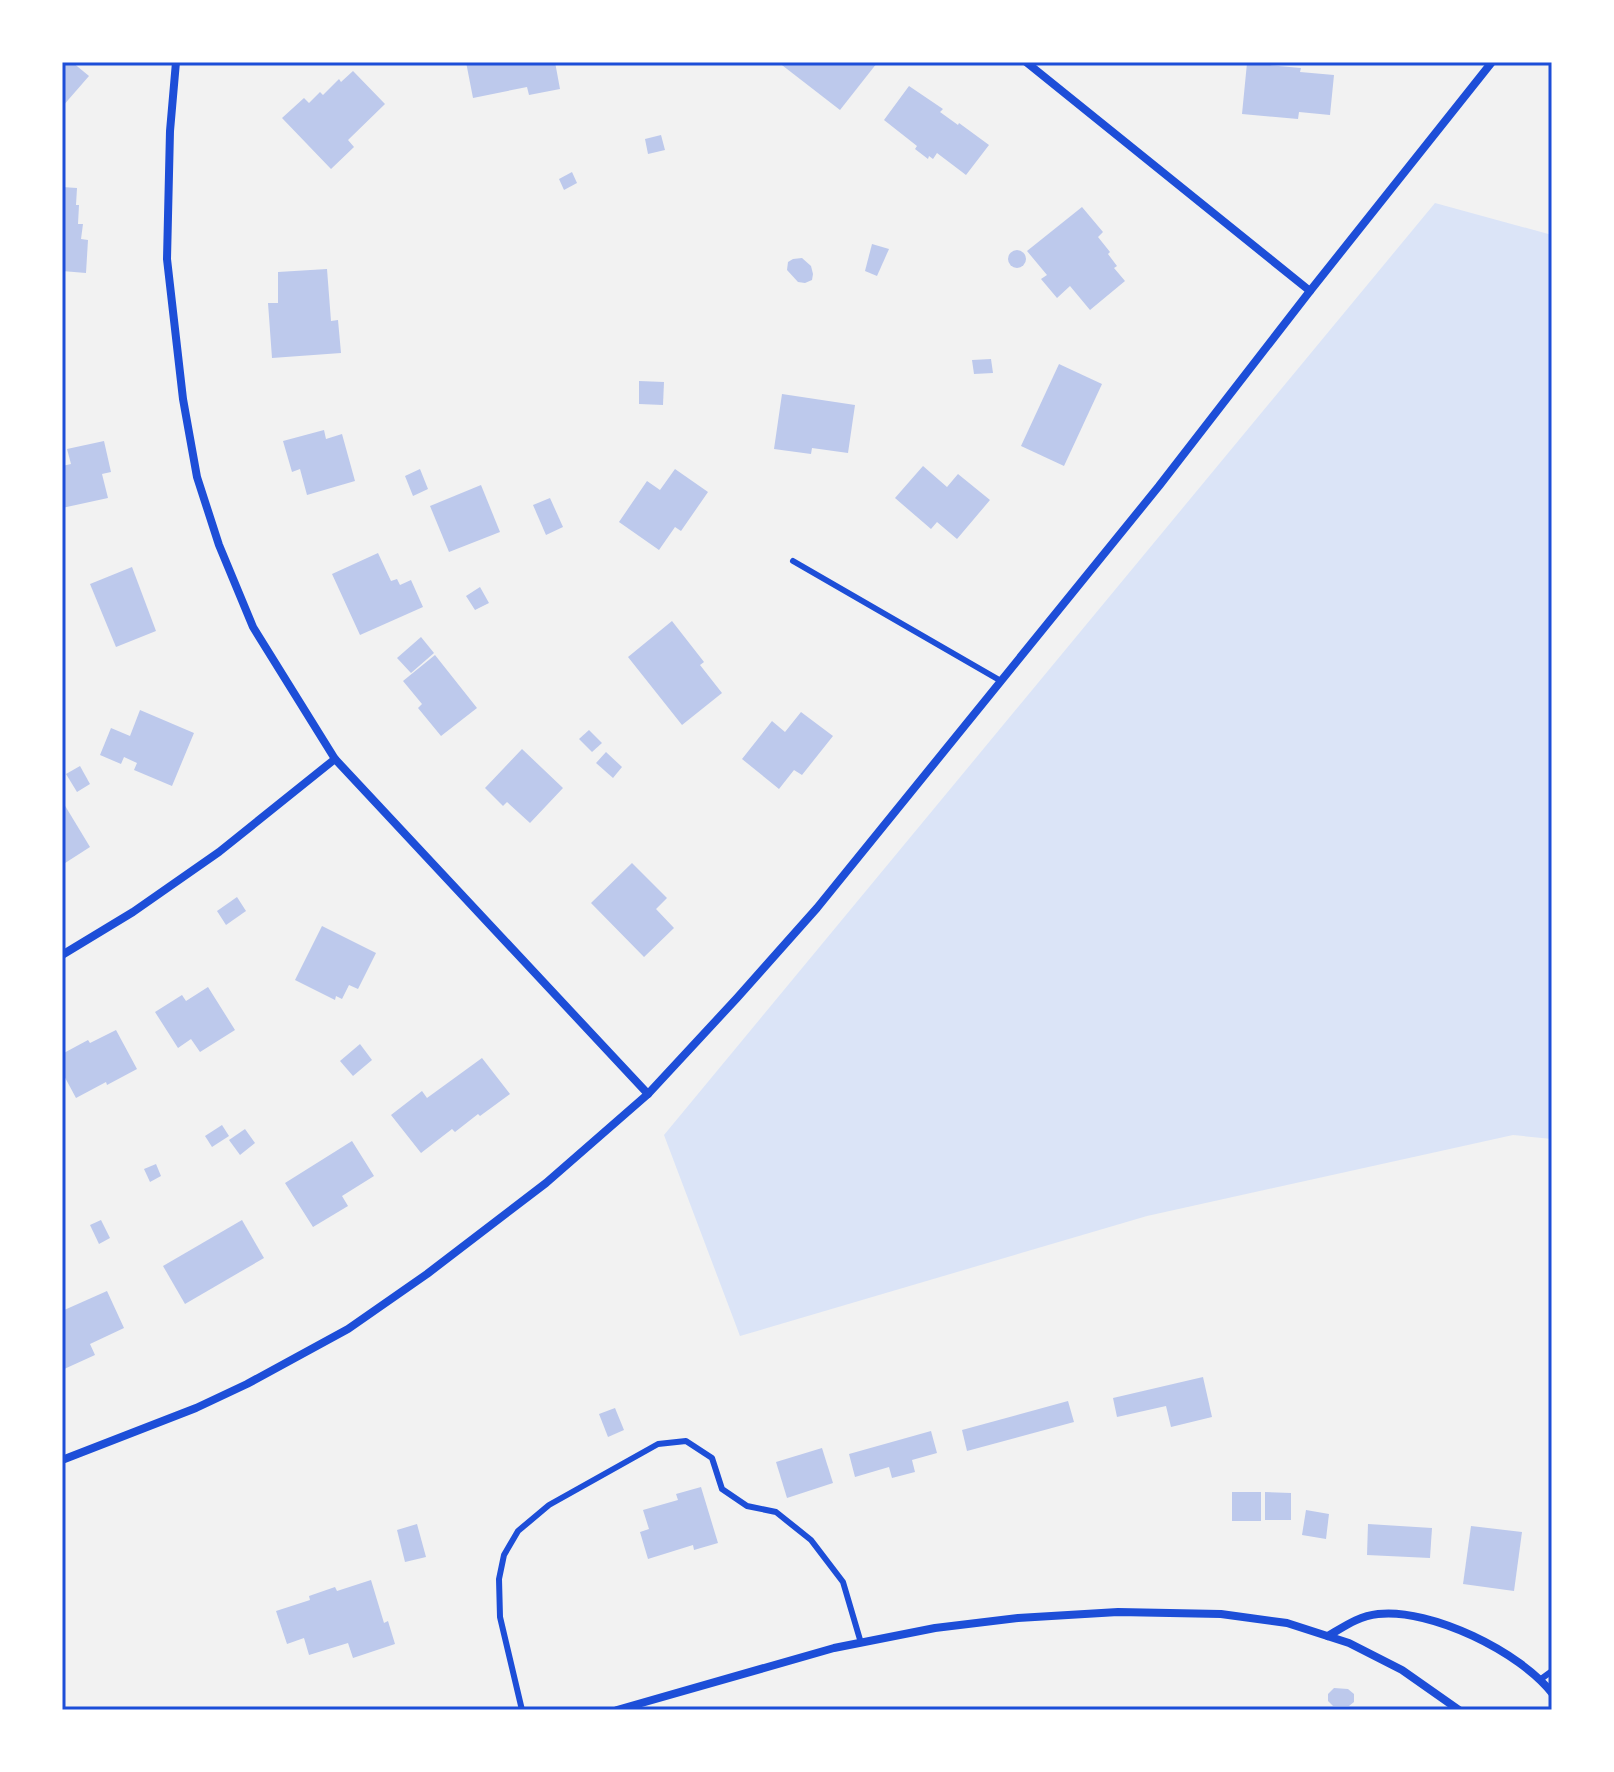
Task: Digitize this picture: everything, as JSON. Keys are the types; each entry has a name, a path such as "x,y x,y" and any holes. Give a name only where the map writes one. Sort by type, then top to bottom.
{"street":[{"path":"176,62 170,131 167,259 183,399 197,477 219,545 253,627 335,759 648,1094"},
{"path":"1026,62 1310,291"},
{"path":"62,1460 196,1408 348,1329 427,1274 546,1183 648,1094 817,908 1159,486 1492,62"},
{"path":"62,955 133,912 219,852 335,759"},
{"path":"617,1710 834,1648 935,1628 1018,1618 1118,1612 1221,1614 1287,1623 1349,1643 1402,1670 1459,1710"},
{"path":"1328,1636 1355,1619 1378,1614 1402,1614 1442,1624 1516,1659 1541,1679 1552,1693"}],"lane":[{"path":"793,561 1001,681"},
{"path":"522,1710 500,1617 499,1579 504,1555 518,1531 549,1505 658,1444 686,1441 712,1458 722,1489 747,1506 776,1512 811,1540 843,1582 861,1643"},
{"path":"1541,1679 1552,1671"}],"shaded area":[{"path":"1435,203 1552,235 1552,1139 1513,1135 1147,1216 740,1336 664,1135"}],"building":[{"path":"62,62 72,62 89,76 62,107"},
{"path":"466,62 555,62 560,89 529,95 527,87 473,98"},
{"path":"778,62 875,62 877,63 840,110"},
{"path":"1247,63 1301,68 1300,72 1334,75 1330,115 1299,112 1298,119 1242,114"},
{"path":"353,71 385,104 348,140 354,147 331,169 282,118 304,98 309,103 320,92 323,95 339,79 341,82"},
{"path":"909,86 943,109 940,112 989,145 966,175 937,153 933,159 929,156 928,159 915,149 917,146 884,120"},
{"path":"661,135 665,150 648,154 645,139"},
{"path":"572,172 577,183 564,190 559,179"},
{"path":"62,187 77,188 78,224 83,224 81,239 88,240 86,273 62,271"},
{"path":"1082,207 1103,232 1098,237 1110,252 1108,254 1117,266 1114,268 1125,281 1090,310 1070,286 1057,298 1041,279 1047,275 1027,251"},
{"path":"872,244 889,249 877,276 865,271"},
{"path":"1017,250 1026,259 1017,268 1008,259"},
{"path":"802,258 811,266 813,274 812,280 805,283 798,282 787,270 788,262"},
{"path":"327,269 331,321 338,320 341,353 272,358 268,303 278,303 278,272"},
{"path":"991,359 993,373 974,374 972,360"},
{"path":"1059,364 1102,384 1064,466 1021,446"},
{"path":"639,381 664,382 663,405 639,404"},
{"path":"782,394 855,405 848,453 812,448 811,454 774,449"},
{"path":"324,430 326,439 342,434 355,481 307,495 300,469 292,472 283,441"},
{"path":"104,441 111,472 102,474 108,498 62,508 62,466 71,464 67,449"},
{"path":"923,466 947,487 958,474 990,500 957,539 937,522 931,529 895,498"},
{"path":"420,469 428,489 413,496 405,476"},
{"path":"675,469 708,492 681,531 675,527 659,550 619,522 647,481 660,490"},
{"path":"481,485 500,532 449,552 430,506"},
{"path":"550,498 563,527 546,535 533,505"},
{"path":"378,553 391,581 397,579 400,585 411,580 423,607 360,635 332,574"},
{"path":"132,567 156,631 116,647 90,584"},
{"path":"480,587 489,603 475,610 466,596"},
{"path":"672,621 704,662 700,665 722,693 682,725 628,657"},
{"path":"421,637 434,653 411,673 397,658"},
{"path":"435,655 477,708 441,736 418,708 422,704 403,681"},
{"path":"140,710 194,733 172,786 134,770 137,763 124,757 121,764 100,755 111,728 130,736"},
{"path":"801,712 833,736 802,775 794,770 779,789 742,759 772,721 785,732"},
{"path":"589,730 602,743 592,752 579,739"},
{"path":"522,749 563,788 530,823 507,802 503,806 485,788"},
{"path":"606,752 622,767 613,778 596,763"},
{"path":"80,766 90,784 77,792 66,774"},
{"path":"64,804 90,847 62,865 62,806"},
{"path":"632,863 667,898 656,909 674,928 644,957 591,903"},
{"path":"237,897 246,911 226,925 217,911"},
{"path":"322,926 376,953 358,989 349,985 342,999 336,996 335,1000 295,980"},
{"path":"208,987 235,1030 200,1052 191,1039 178,1048 155,1012 182,995 186,1001"},
{"path":"116,1030 137,1069 76,1098 62,1072 62,1054"},
{"path":"360,1044 372,1060 353,1076 340,1061"},
{"path":"482,1058 510,1094 455,1132 452,1129 421,1153 391,1115 422,1091 427,1098"},
{"path":"222,1125 229,1136 212,1147 205,1136"},
{"path":"245,1129 255,1143 240,1155 229,1140"},
{"path":"352,1141 374,1176 342,1196 348,1206 313,1227 285,1183"},
{"path":"156,1164 161,1176 150,1182 144,1169"},
{"path":"101,1220 110,1238 99,1244 90,1225"},
{"path":"242,1220 264,1258 185,1304 163,1266"},
{"path":"107,1291 124,1328 90,1344 95,1355 62,1370 62,1311"},
{"path":"1203,1377 1212,1417 1171,1427 1166,1406 1117,1417 1113,1398"},
{"path":"1068,1401 1074,1422 967,1451 962,1430"},
{"path":"615,1408 624,1430 608,1437 599,1414"},
{"path":"931,1431 937,1453 912,1460 915,1472 892,1478 889,1467 855,1477 849,1454"},
{"path":"822,1448 833,1483 787,1498 776,1462"},
{"path":"701,1487 718,1543 694,1550 693,1545 648,1559 640,1532 649,1529 643,1510 678,1500 676,1494"},
{"path":"1232,1492 1261,1492 1261,1521 1232,1521"},
{"path":"1265,1492 1291,1493 1291,1520 1265,1520"},
{"path":"1306,1510 1329,1514 1326,1539 1302,1535"},
{"path":"417,1524 426,1557 405,1562 397,1530"},
{"path":"1368,1524 1432,1528 1430,1558 1367,1555"},
{"path":"1471,1526 1522,1532 1514,1591 1463,1584"},
{"path":"371,1580 384,1623 388,1621 395,1644 353,1658 348,1643 309,1655 304,1638 287,1644 276,1611 310,1600 309,1596 335,1587 337,1591"},
{"path":"1334,1688 1348,1689 1354,1694 1354,1702 1349,1706 1333,1706 1328,1701 1328,1694"}]}
